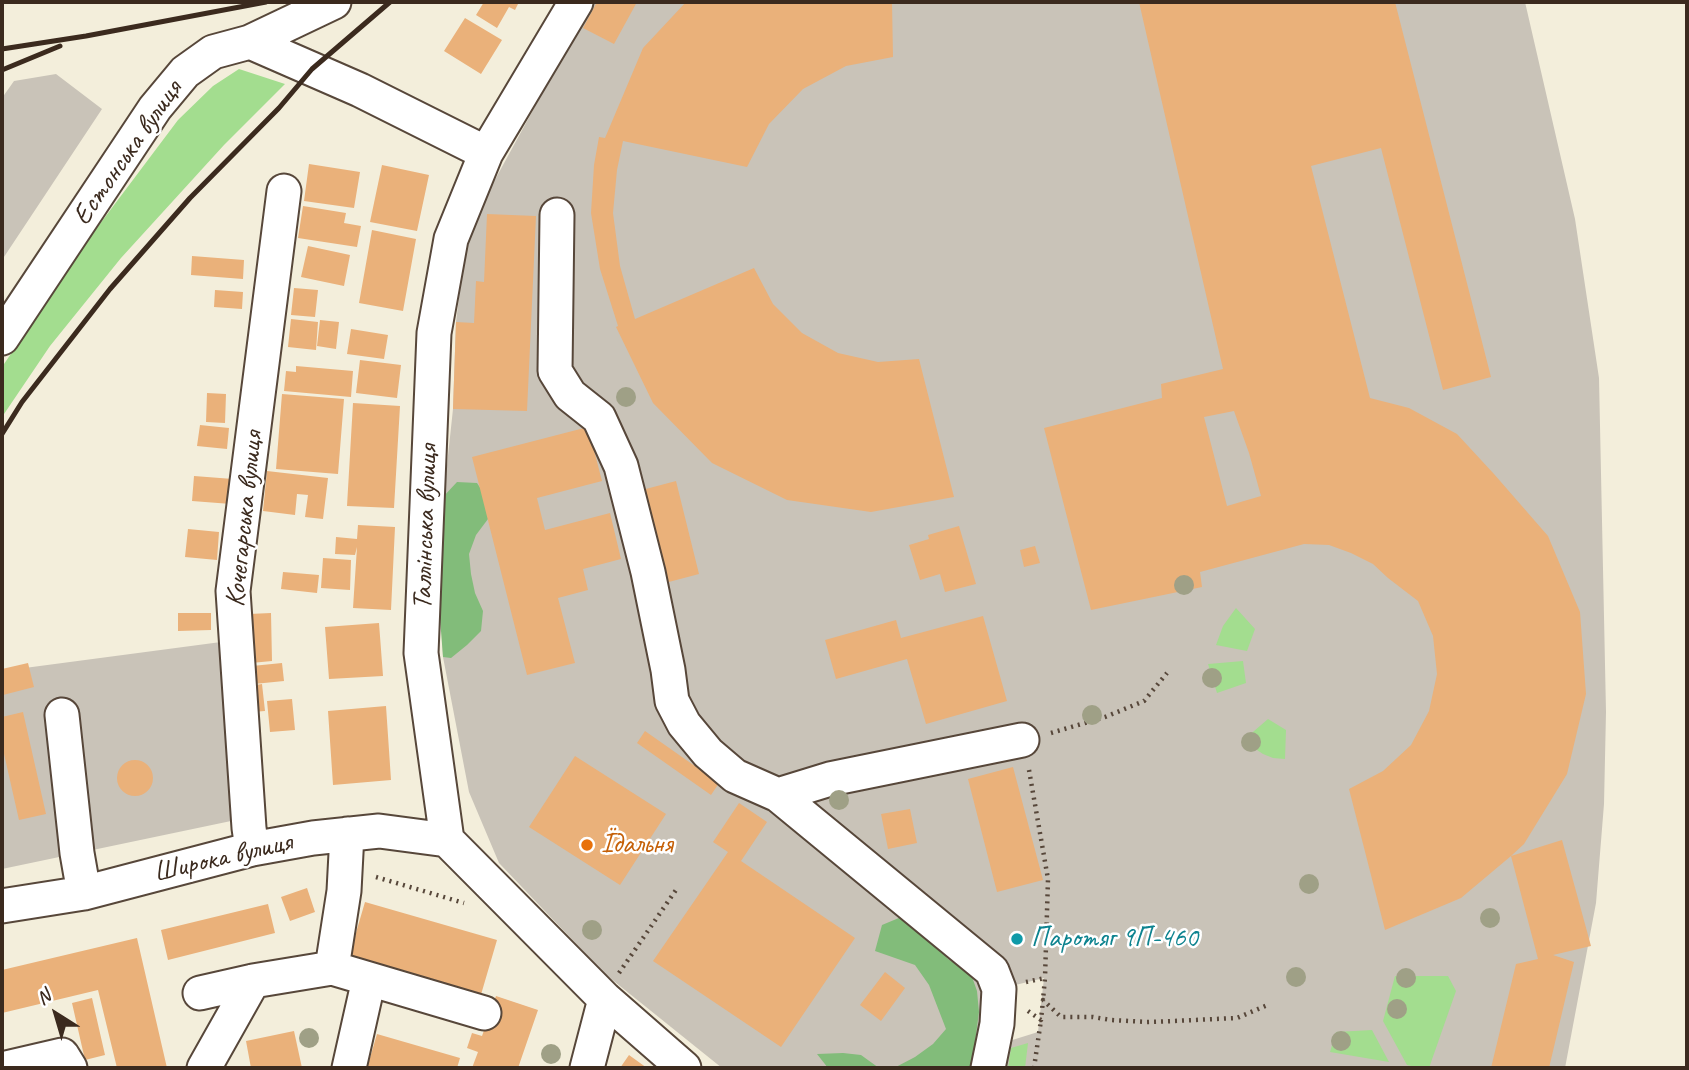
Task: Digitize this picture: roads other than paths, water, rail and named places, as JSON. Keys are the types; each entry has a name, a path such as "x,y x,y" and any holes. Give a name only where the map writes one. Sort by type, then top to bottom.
{"street":[{"name":"Естонська вулиця","path":"2,338 155,108 185,72 213,52 250,42 334,2"},
{"path":"250,42 360,90 486,153 576,2"},
{"name":"Таллінська вулиця","path":"447,840 421,653 434,333 452,239 486,153"},
{"name":"Кочегарська вулиця","path":"252,849 233,591 284,191"},
{"path":"557,215 555,371 570,395 599,418 621,466 648,572 672,701 684,724 708,753 736,776 778,794 992,971 999,989 997,1024 988,1068"},
{"path":"62,715 83,893"},
{"path":"778,794 830,779 1022,740"},
{"name":"Широка вулиця","path":"2,906 83,893 252,849 313,838 379,831 447,840"},
{"path":"332,968 344,891 347,834"},
{"path":"447,840 611,988 684,1068"},
{"path":"200,993 332,968 484,1013"},
{"path":"349,1068 369,979"},
{"path":"204,1068 253,981"},
{"path":"587,1068 611,988"},
{"path":"6,1068 62,1055 70,1068"}],"railway":[{"path":"2,49 266,2"},
{"path":"2,434 22,402 110,289 190,198 279,108 312,69 390,2"},
{"path":"2,70 60,46"}],"place":[{"name":"Їдальня","path":"587,845"},
{"name":"Паротяг 9П-460","path":"1017,939"}]}
